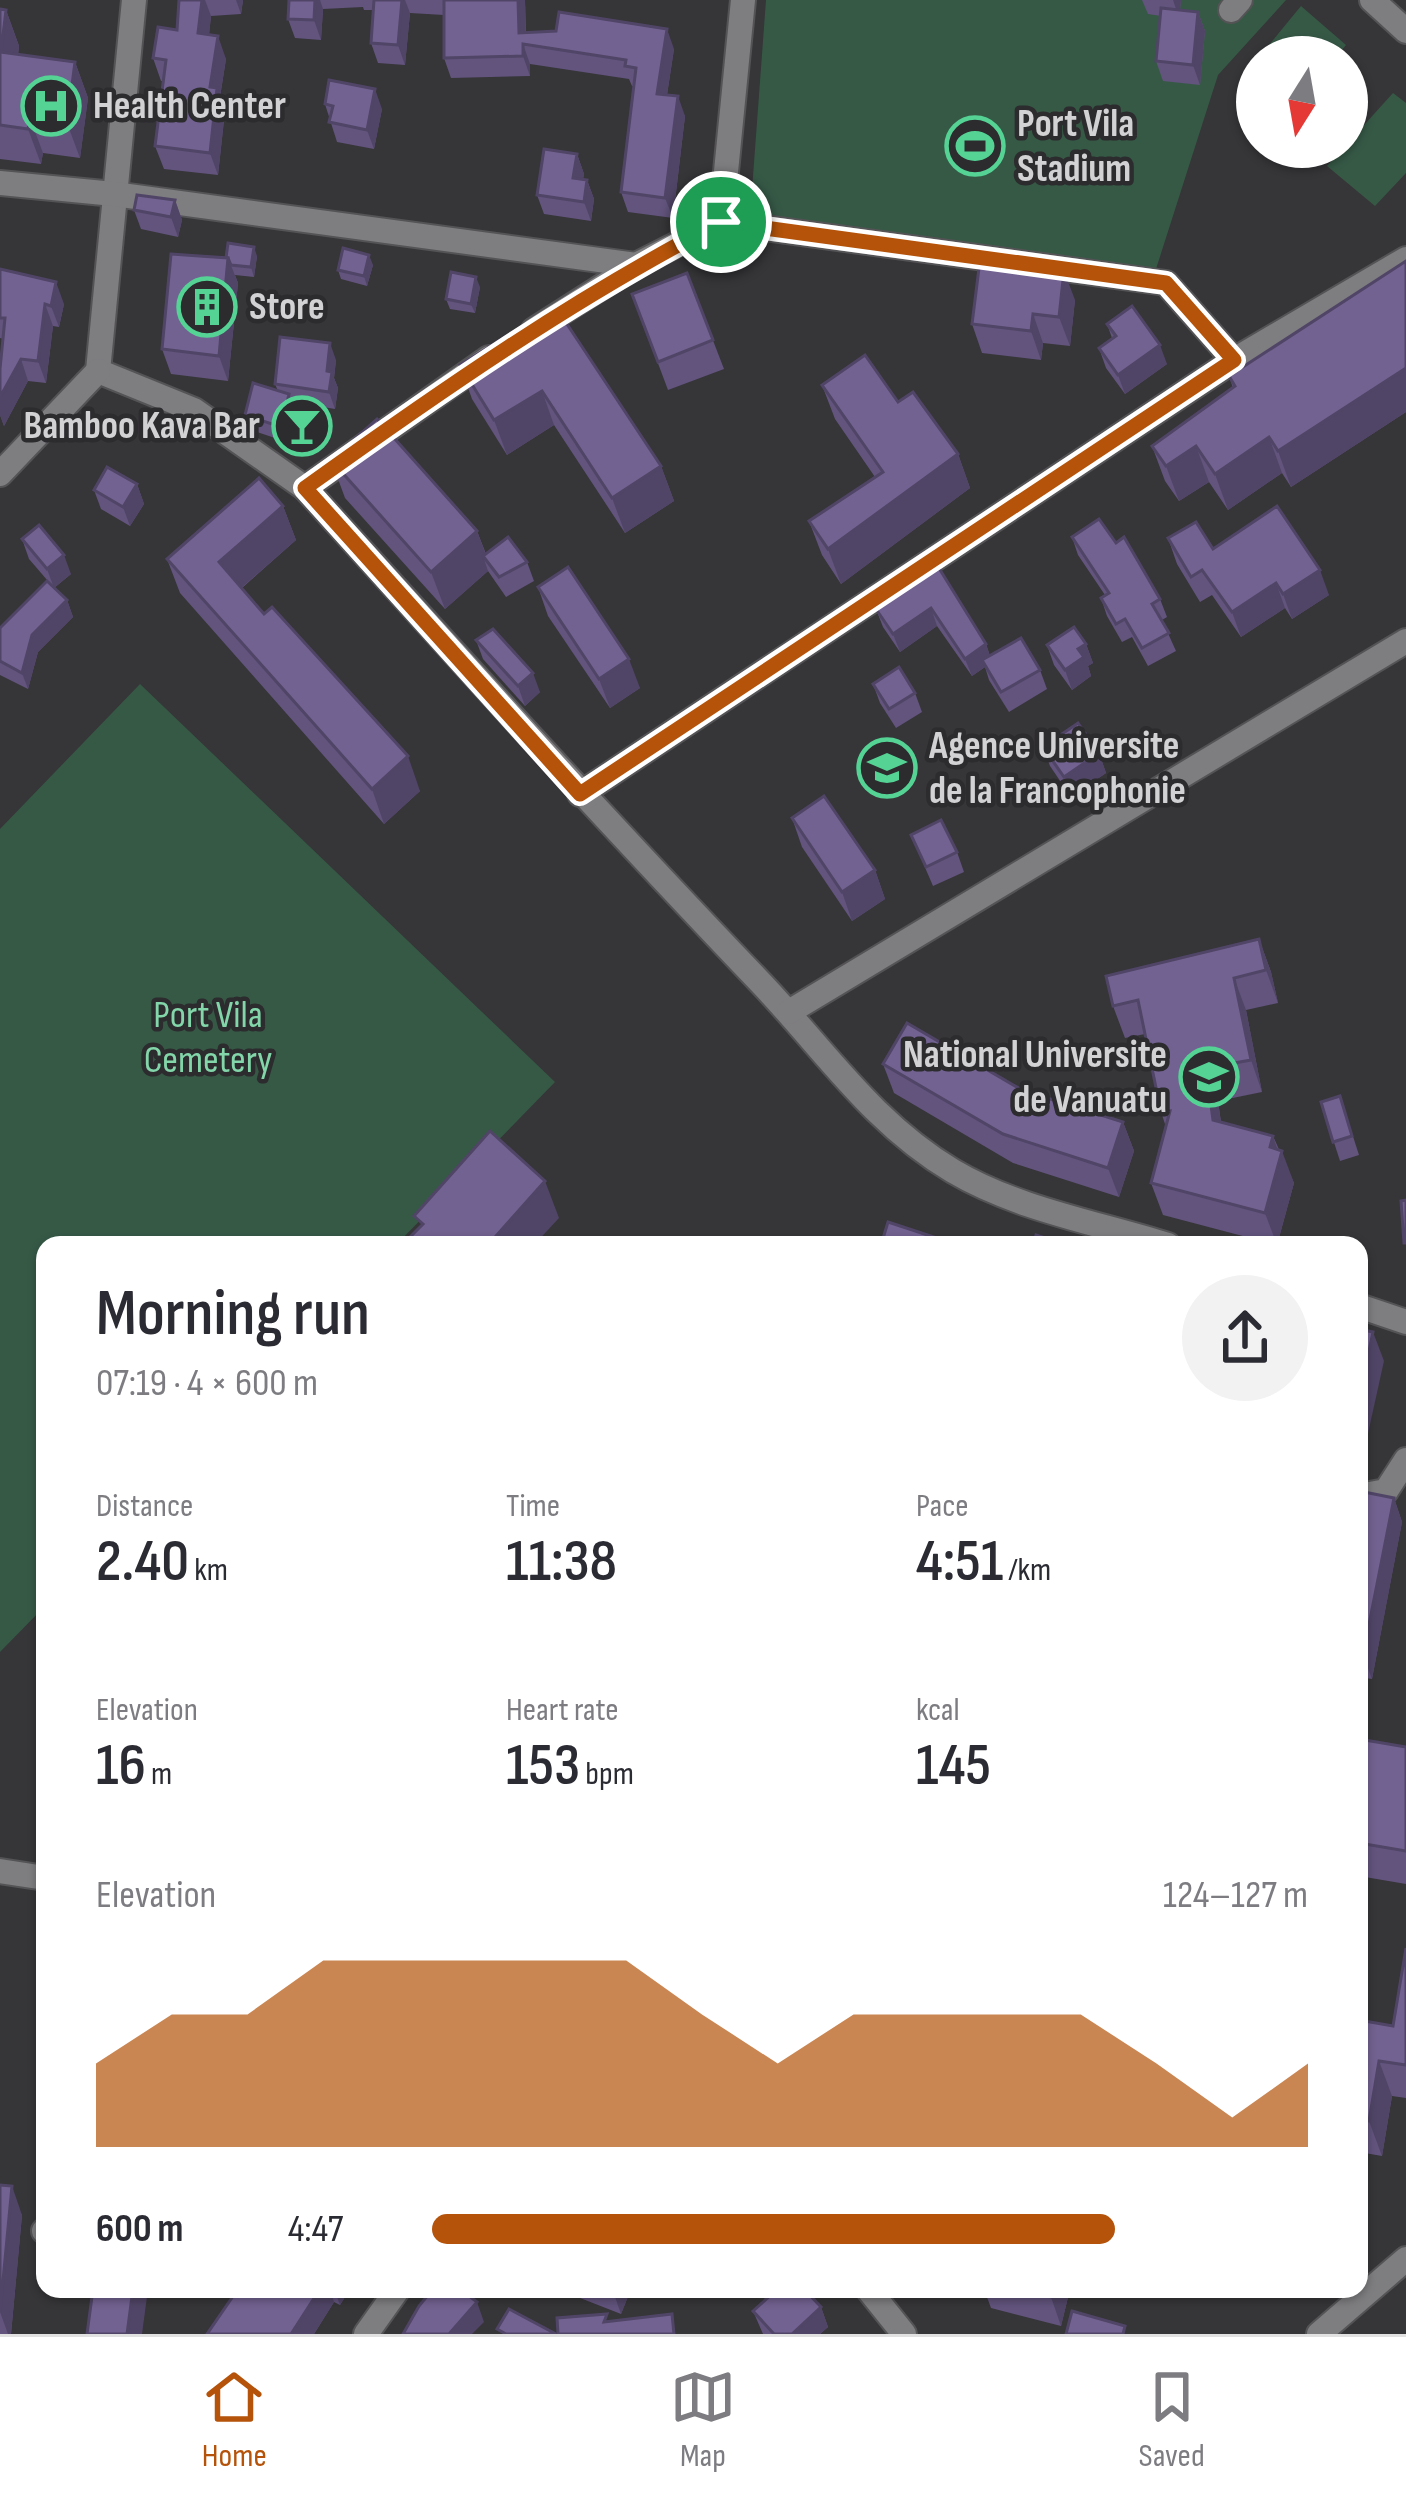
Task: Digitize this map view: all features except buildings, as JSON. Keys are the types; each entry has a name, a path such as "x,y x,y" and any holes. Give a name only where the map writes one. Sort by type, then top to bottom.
{"street":[{"path":"0,473 98,371 134,0"},
{"path":"721,222 743,0"},
{"path":"1372,0 1406,31"},
{"path":"0,183 114,194 636,266"},
{"path":"305,488 474,368 636,266 721,222 1166,283 1234,360"},
{"path":"580,794 1234,360 1406,259"},
{"path":"98,371 194,410 305,488 580,794 789,1012 864,1104 957,1174 1027,1202 1138,1236"},
{"path":"789,1012 1406,641"},
{"path":"1368,1309 1406,1322"},
{"path":"1368,1494 1386,1491 1406,1460"},
{"path":"0,1871 36,1877"},
{"path":"1368,2292 1406,2259"},
{"path":"366,2334 392,2298"},
{"path":"875,2298 904,2334"},
{"path":"1319,2334 1361,2298"}],"green space":[{"name":"Port Vila Stadium","path":"766,0 1286,0 1253,36 1236,36 1236,55 1218,75 1156,269 750,217"},
{"path":"1301,6 1336,36 1276,36"},
{"path":"1393,93 1406,103 1406,173 1375,206 1329,168 1368,168 1368,121"},
{"name":"Port Vila Cemetery","path":"140,684 555,1082 405,1236 36,1236 36,1615 0,1652 0,829"}],"place":[{"name":"Health Center","path":"51,106"},
{"name":"Port Vila Stadium","path":"975,146"},
{"name":"Store","path":"207,307"},
{"name":"Bamboo Kava Bar","path":"302,426"},
{"name":"Agence Universite de la Francophonie","path":"887,768"},
{"name":"National Universite de Vanuatu","path":"1209,1077"}],"route":[{"path":"721,222 1166,283 1234,360 580,794 305,488 474,368 636,266 721,222"}]}
